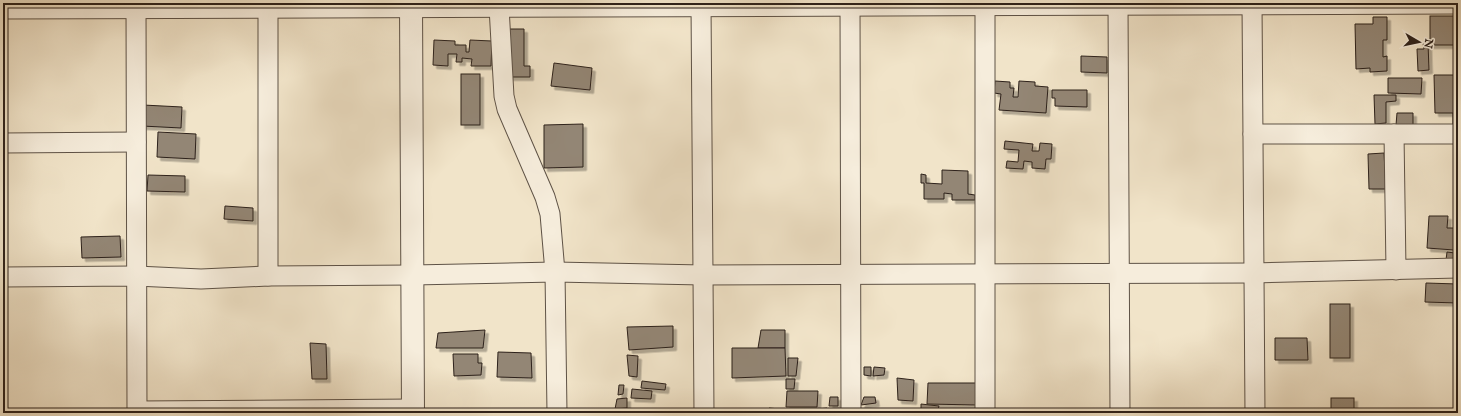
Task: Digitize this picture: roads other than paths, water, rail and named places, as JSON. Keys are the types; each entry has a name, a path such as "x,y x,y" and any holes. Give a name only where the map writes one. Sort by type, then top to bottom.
{"street":[{"path":"984,4 985,413"},
{"path":"1118,4 1120,413"},
{"path":"1252,4 1255,413"},
{"path":"3,9 136,6 411,5 499,7 557,5 1458,4"},
{"path":"136,6 137,412 413,411 411,5"},
{"path":"701,5 704,413"},
{"path":"850,5 851,413"},
{"path":"268,6 268,276"},
{"path":"499,7 504,96 507,109 545,197 550,214 555,272 557,413"},
{"path":"1253,134 1458,134"},
{"path":"1394,134 1396,270"},
{"path":"3,144 136,142"},
{"path":"3,277 136,276 201,279 268,276 555,272 703,275 1254,273 1458,268"}]}
